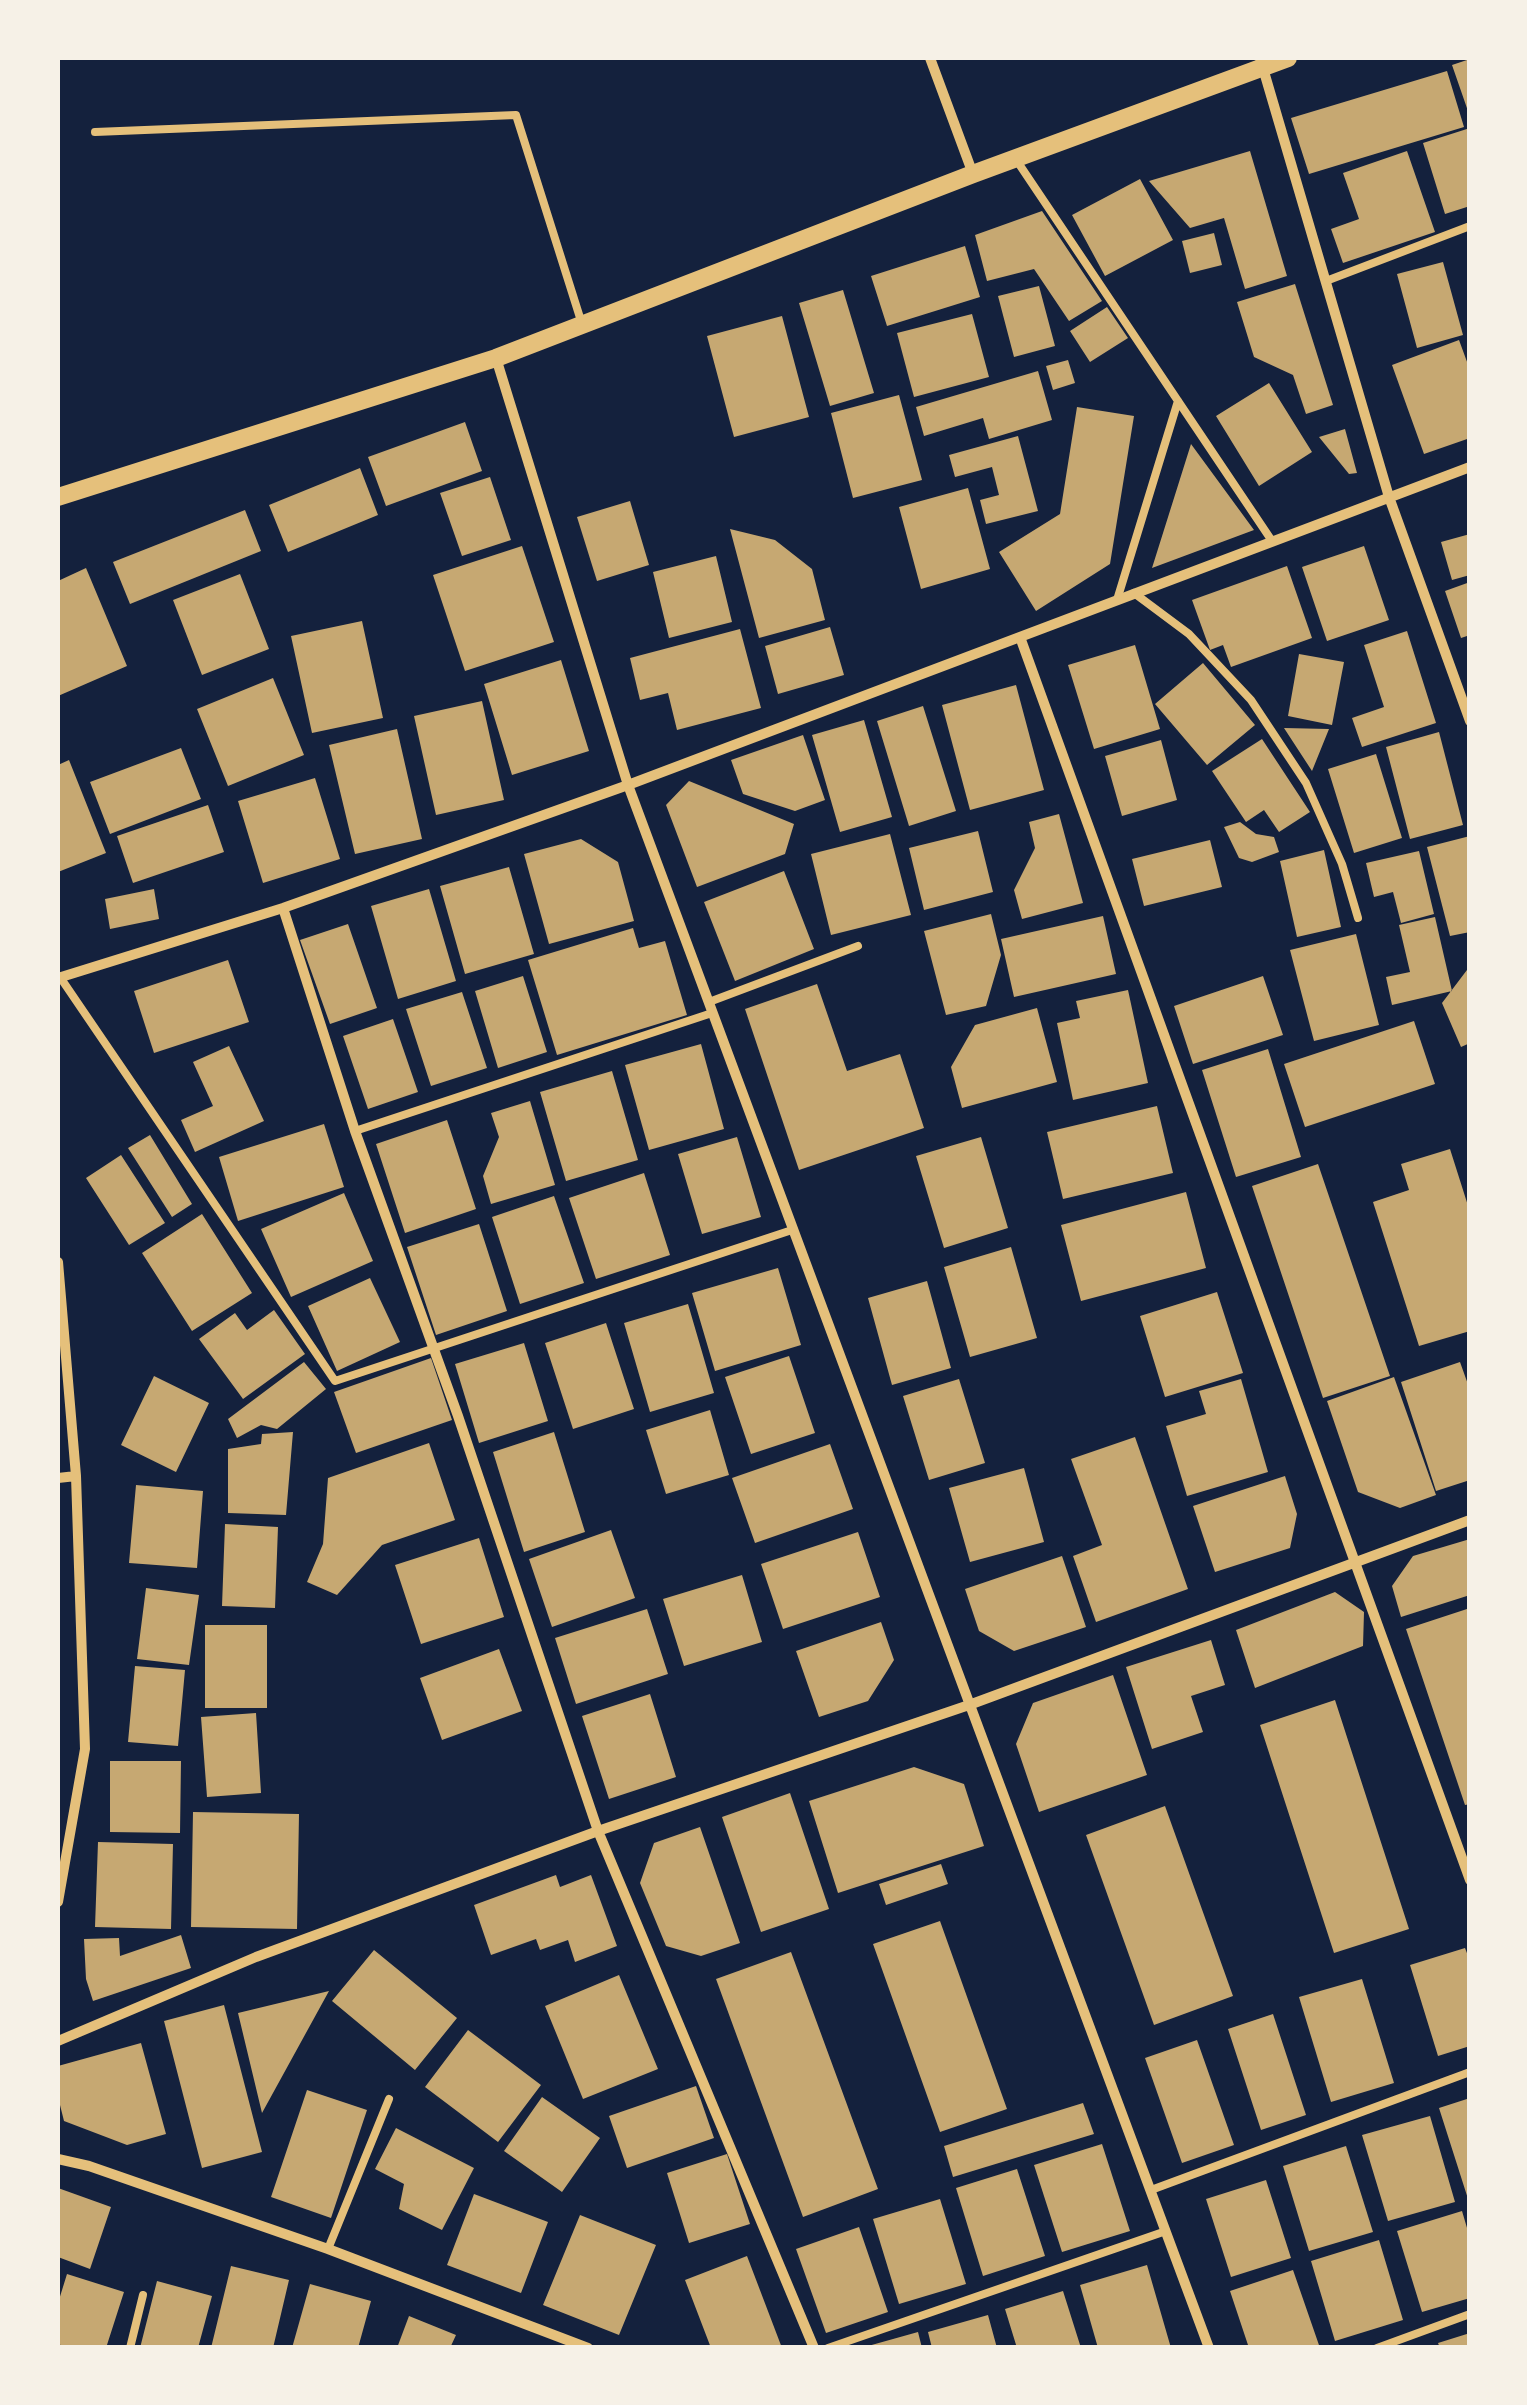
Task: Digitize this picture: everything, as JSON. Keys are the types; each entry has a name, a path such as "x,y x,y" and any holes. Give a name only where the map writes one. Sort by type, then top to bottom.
{"street":[{"path":"930,58 973,174"},
{"path":"58,497 496,358 1261,62 1288,58"},
{"path":"1261,62 1389,498 1470,721"},
{"path":"496,358 628,784 1209,2348"},
{"path":"59,978 282,908 628,784 1470,467"},
{"path":"1020,636 1470,1880"},
{"path":"282,908 355,1131 598,1830 814,2348"},
{"path":"58,1262 76,1476 86,1749 58,1902"},
{"path":"58,1478 76,1476"},
{"path":"58,2041 256,1957 598,1830 969,1705 1470,1520"},
{"path":"58,2159 328,2249 588,2348"}],"lane":[{"path":"95,132 516,115 582,324"},
{"path":"1015,158 1272,541"},
{"path":"1326,281 1470,226"},
{"path":"1117,600 1178,401"},
{"path":"1134,593 1189,634 1251,700 1306,783 1342,864 1358,918"},
{"path":"355,1131 710,1008 858,946"},
{"path":"59,978 335,1381 792,1230"},
{"path":"1151,2190 1470,2072"},
{"path":"328,2249 389,2099"},
{"path":"828,2348 1166,2231"},
{"path":"130,2348 144,2296"},
{"path":"1377,2348 1470,2314"}],"building":[{"path":"1470,59 1470,114 1469,114 1452,65"},
{"path":"1447,71 1464,127 1309,174 1291,118"},
{"path":"1470,128 1470,206 1445,214 1423,143"},
{"path":"1250,151 1287,276 1245,289 1224,218 1190,228 1149,181"},
{"path":"1407,151 1435,232 1343,263 1331,229 1359,219 1343,173"},
{"path":"1140,179 1173,240 1105,276 1072,215"},
{"path":"1042,211 1102,301 1069,321 1034,269 987,281 975,235"},
{"path":"1214,233 1222,265 1190,273 1182,241"},
{"path":"965,246 980,297 887,326 871,276"},
{"path":"1443,262 1463,335 1417,348 1397,274"},
{"path":"1295,284 1333,405 1306,414 1293,375 1254,357 1237,302"},
{"path":"1039,286 1055,346 1014,357 998,296"},
{"path":"843,290 874,393 830,406 799,303"},
{"path":"1107,307 1128,338 1090,362 1070,331"},
{"path":"972,314 989,377 914,397 897,333"},
{"path":"782,316 809,417 734,437 707,336"},
{"path":"1459,340 1470,370 1470,438 1424,454 1392,365"},
{"path":"1068,360 1075,383 1053,390 1046,366"},
{"path":"1038,371 1052,420 989,439 983,418 924,436 916,407"},
{"path":"1269,383 1312,452 1259,486 1216,416"},
{"path":"899,395 922,480 853,498 831,413"},
{"path":"1077,407 1134,416 1110,564 1036,611 999,552 1060,514"},
{"path":"465,422 482,471 386,506 368,457"},
{"path":"1345,429 1357,473 1349,474 1319,437"},
{"path":"1018,436 1038,511 986,524 980,500 999,495 992,467 955,477 949,455"},
{"path":"1191,444 1254,530 1152,568"},
{"path":"360,468 378,515 288,552 269,505"},
{"path":"490,477 511,540 462,556 440,493"},
{"path":"968,488 990,569 921,589 899,507"},
{"path":"630,501 649,565 597,581 577,517"},
{"path":"245,510 261,551 130,604 113,562"},
{"path":"730,529 775,540 812,569 825,620 759,638"},
{"path":"1470,534 1470,575 1452,580 1441,542"},
{"path":"522,546 554,642 465,671 433,575"},
{"path":"1364,546 1389,620 1327,641 1302,567"},
{"path":"716,556 732,622 669,638 653,572"},
{"path":"1287,566 1312,638 1231,667 1223,645 1210,650 1192,600"},
{"path":"86,568 127,666 58,696 58,581"},
{"path":"240,574 269,649 202,675 173,600"},
{"path":"1470,582 1470,635 1461,638 1445,591"},
{"path":"362,621 383,718 312,733 291,636"},
{"path":"830,627 844,675 778,694 765,646"},
{"path":"740,629 761,708 677,730 668,693 640,700 630,658"},
{"path":"1407,631 1436,723 1362,747 1352,718 1384,707 1364,645"},
{"path":"1135,645 1160,729 1094,749 1068,665"},
{"path":"1299,654 1344,662 1332,725 1288,716"},
{"path":"561,660 589,751 512,775 484,684"},
{"path":"1203,663 1255,725 1207,765 1155,704"},
{"path":"273,678 304,755 228,786 197,709"},
{"path":"1016,685 1044,790 970,810 942,705"},
{"path":"482,701 504,800 436,815 414,716"},
{"path":"923,706 956,811 909,826 877,721"},
{"path":"864,720 892,817 840,832 812,735"},
{"path":"1284,728 1329,729 1312,771"},
{"path":"397,729 422,839 355,854 329,745"},
{"path":"1439,732 1463,825 1410,839 1386,747"},
{"path":"803,735 825,800 795,811 743,794 731,760"},
{"path":"1262,739 1310,812 1279,832 1264,810 1246,822 1212,771"},
{"path":"1161,740 1177,800 1122,816 1105,756"},
{"path":"181,748 201,799 110,834 90,782"},
{"path":"1376,754 1402,838 1354,853 1328,769"},
{"path":"69,760 106,853 58,872 58,765"},
{"path":"315,778 340,859 263,883 238,801"},
{"path":"689,781 794,824 785,854 697,887 666,805"},
{"path":"208,805 224,852 133,883 117,836"},
{"path":"1059,814 1083,903 1022,919 1014,890 1035,848 1029,822"},
{"path":"1240,822 1256,834 1274,837 1279,852 1252,862 1239,858 1224,827"},
{"path":"978,831 993,892 924,910 909,848"},
{"path":"890,834 911,915 831,935 811,854"},
{"path":"1470,836 1470,932 1450,936 1427,847"},
{"path":"581,839 618,862 634,921 549,944 524,854"},
{"path":"1210,840 1222,887 1144,906 1132,859"},
{"path":"1324,850 1341,927 1297,937 1280,861"},
{"path":"1419,851 1434,914 1401,923 1393,892 1374,897 1366,863"},
{"path":"509,867 534,954 465,974 440,886"},
{"path":"784,871 814,949 735,981 704,902"},
{"path":"154,889 159,919 110,929 105,899"},
{"path":"429,889 456,981 398,999 371,906"},
{"path":"991,914 1001,955 986,1006 946,1015 924,931"},
{"path":"1103,916 1116,974 1014,997 1001,939"},
{"path":"1435,917 1452,991 1392,1005 1386,977 1410,972 1399,925"},
{"path":"348,924 377,1008 330,1024 300,940"},
{"path":"633,928 639,948 665,941 687,1015 557,1055 528,960"},
{"path":"1356,934 1379,1025 1314,1041 1290,950"},
{"path":"228,960 249,1022 154,1053 134,991"},
{"path":"1470,966 1470,1043 1461,1047 1442,1003"},
{"path":"523,976 547,1052 498,1068 475,991"},
{"path":"1263,976 1283,1035 1193,1064 1174,1006"},
{"path":"817,984 847,1071 900,1054 924,1128 799,1170 745,1009"},
{"path":"1128,990 1148,1083 1073,1100 1057,1023 1080,1018 1076,1001"},
{"path":"462,992 487,1068 431,1086 406,1009"},
{"path":"1037,1008 1057,1082 962,1108 951,1067 975,1025"},
{"path":"393,1019 418,1092 368,1109 343,1036"},
{"path":"1414,1021 1435,1084 1305,1127 1284,1064"},
{"path":"701,1044 724,1129 649,1150 625,1065"},
{"path":"229,1046 264,1121 195,1152 181,1120 213,1106 193,1062"},
{"path":"1268,1049 1301,1157 1236,1177 1202,1070"},
{"path":"612,1071 638,1160 566,1181 540,1092"},
{"path":"530,1101 555,1185 491,1204 483,1176 499,1137 491,1113"},
{"path":"1157,1106 1173,1173 1063,1199 1047,1132"},
{"path":"447,1120 476,1209 405,1233 376,1144"},
{"path":"324,1124 344,1187 238,1221 219,1157"},
{"path":"150,1135 192,1204 172,1217 128,1148"},
{"path":"737,1137 761,1217 702,1234 678,1154"},
{"path":"981,1137 1008,1228 944,1248 916,1156"},
{"path":"1450,1149 1470,1212 1470,1331 1419,1346 1373,1202 1409,1190 1401,1164"},
{"path":"121,1155 165,1223 129,1245 86,1178"},
{"path":"1318,1164 1390,1376 1323,1398 1252,1186"},
{"path":"644,1173 670,1255 596,1279 569,1198"},
{"path":"1186,1192 1206,1268 1081,1301 1061,1225"},
{"path":"344,1193 373,1261 291,1297 261,1229"},
{"path":"554,1196 584,1283 520,1304 492,1217"},
{"path":"202,1214 252,1293 192,1331 142,1253"},
{"path":"479,1224 507,1311 436,1335 407,1247"},
{"path":"1011,1247 1037,1338 970,1357 944,1267"},
{"path":"778,1268 801,1345 715,1371 692,1293"},
{"path":"370,1278 400,1342 337,1371 308,1306"},
{"path":"927,1281 951,1368 892,1385 868,1298"},
{"path":"1217,1292 1243,1373 1165,1397 1140,1316"},
{"path":"688,1304 714,1393 650,1412 624,1323"},
{"path":"274,1310 305,1354 243,1399 199,1339 235,1313 247,1330"},
{"path":"606,1323 634,1409 573,1429 545,1343"},
{"path":"524,1343 548,1421 479,1443 455,1364"},
{"path":"789,1356 815,1433 751,1454 725,1377"},
{"path":"431,1358 452,1420 356,1453 334,1392"},
{"path":"304,1362 326,1389 277,1429 261,1425 237,1438 228,1419"},
{"path":"1460,1362 1470,1390 1470,1480 1436,1491 1401,1382"},
{"path":"154,1376 209,1403 176,1472 121,1445"},
{"path":"1394,1377 1436,1495 1400,1508 1358,1492 1327,1401"},
{"path":"959,1379 985,1463 929,1480 903,1396"},
{"path":"1241,1379 1268,1472 1187,1496 1166,1426 1206,1414 1199,1391"},
{"path":"710,1410 729,1475 666,1494 646,1430"},
{"path":"293,1432 286,1515 228,1513 228,1449 261,1444 262,1434"},
{"path":"554,1432 585,1532 524,1552 493,1452"},
{"path":"1135,1437 1188,1589 1096,1622 1073,1556 1102,1545 1071,1459"},
{"path":"429,1443 455,1520 382,1545 337,1595 307,1582 323,1544 328,1478"},
{"path":"830,1444 853,1509 755,1543 732,1478"},
{"path":"1024,1468 1044,1542 970,1562 949,1488"},
{"path":"1285,1476 1297,1514 1290,1548 1215,1572 1193,1506"},
{"path":"136,1485 203,1491 197,1568 129,1563"},
{"path":"225,1524 278,1527 275,1608 222,1606"},
{"path":"611,1530 635,1598 552,1627 529,1559"},
{"path":"858,1532 880,1597 783,1629 761,1564"},
{"path":"479,1538 504,1617 421,1644 395,1565"},
{"path":"1470,1539 1470,1595 1401,1617 1392,1586 1413,1556"},
{"path":"1062,1556 1086,1627 1014,1651 979,1631 965,1589"},
{"path":"742,1575 762,1642 684,1666 663,1599"},
{"path":"146,1588 199,1595 189,1665 137,1659"},
{"path":"1335,1592 1364,1612 1363,1646 1255,1688 1236,1630"},
{"path":"1470,1608 1470,1804 1465,1805 1406,1629"},
{"path":"647,1609 668,1674 576,1704 555,1638"},
{"path":"881,1622 894,1660 868,1701 819,1717 796,1651"},
{"path":"205,1625 267,1625 267,1708 205,1708"},
{"path":"1211,1640 1225,1685 1191,1696 1203,1732 1152,1749 1126,1667"},
{"path":"499,1649 522,1711 442,1740 420,1678"},
{"path":"135,1666 185,1670 178,1746 128,1742"},
{"path":"1113,1675 1147,1775 1039,1812 1016,1744 1033,1703"},
{"path":"650,1694 676,1777 609,1799 582,1716"},
{"path":"1335,1700 1409,1929 1334,1953 1260,1725"},
{"path":"256,1713 261,1793 207,1797 201,1717"},
{"path":"110,1761 181,1761 180,1833 110,1832"},
{"path":"914,1767 964,1784 984,1846 838,1893 809,1801"},
{"path":"790,1793 829,1909 761,1932 722,1817"},
{"path":"1165,1806 1233,1996 1154,2025 1086,1835"},
{"path":"193,1812 299,1814 297,1929 191,1927"},
{"path":"700,1827 740,1943 701,1956 666,1946 640,1883 654,1843"},
{"path":"98,1842 173,1844 171,1929 95,1927"},
{"path":"941,1864 948,1884 886,1905 879,1884"},
{"path":"556,1875 560,1887 591,1875 617,1946 575,1962 568,1940 540,1950 536,1939 491,1955 474,1905"},
{"path":"940,1921 1007,2109 940,2132 873,1944"},
{"path":"181,1935 191,1968 93,2001 86,1979 84,1939 119,1938 120,1956"},
{"path":"1465,1948 1470,1961 1470,2046 1438,2056 1410,1965"},
{"path":"374,1950 457,2018 415,2070 332,2001"},
{"path":"791,1952 878,2189 803,2217 716,1979"},
{"path":"619,1975 658,2069 583,2099 545,2006"},
{"path":"1362,1979 1394,2083 1331,2102 1299,1997"},
{"path":"329,1991 262,2113 238,2013"},
{"path":"224,2005 262,2152 202,2168 164,2021"},
{"path":"1273,2014 1306,2115 1261,2130 1228,2029"},
{"path":"468,2030 541,2085 498,2142 425,2087"},
{"path":"1197,2040 1234,2145 1182,2163 1145,2058"},
{"path":"141,2043 166,2134 127,2145 64,2121 58,2097 58,2066"},
{"path":"696,2086 714,2138 627,2168 609,2116"},
{"path":"307,2090 367,2110 331,2218 271,2197"},
{"path":"542,2097 600,2138 562,2192 504,2151"},
{"path":"1470,2098 1470,2202 1469,2202 1439,2108"},
{"path":"1083,2103 1094,2134 953,2177 944,2146"},
{"path":"1430,2116 1455,2202 1388,2221 1362,2135"},
{"path":"396,2128 474,2168 442,2230 399,2209 404,2184 375,2169"},
{"path":"1102,2144 1130,2231 1062,2252 1034,2165"},
{"path":"1346,2146 1373,2232 1309,2251 1283,2166"},
{"path":"727,2154 750,2224 689,2243 667,2173"},
{"path":"1017,2169 1045,2256 983,2276 956,2188"},
{"path":"1266,2180 1291,2258 1231,2277 1206,2199"},
{"path":"58,2188 111,2207 90,2269 58,2257"},
{"path":"474,2194 548,2222 521,2293 447,2265"},
{"path":"940,2199 966,2284 899,2304 873,2219"},
{"path":"1462,2211 1470,2238 1470,2298 1422,2312 1397,2231"},
{"path":"580,2215 656,2245 619,2335 543,2305"},
{"path":"859,2227 888,2312 826,2333 796,2249"},
{"path":"1379,2240 1403,2320 1335,2341 1311,2261"},
{"path":"747,2256 782,2348 711,2348 685,2280"},
{"path":"1147,2265 1171,2348 1098,2348 1080,2285"},
{"path":"231,2266 289,2280 273,2348 211,2348"},
{"path":"1293,2270 1320,2348 1249,2348 1230,2291"},
{"path":"67,2274 124,2292 106,2348 69,2348 58,2344 58,2303"},
{"path":"157,2281 212,2296 198,2348 140,2348"},
{"path":"310,2284 371,2301 358,2348 292,2348"},
{"path":"1063,2291 1081,2348 1017,2348 1005,2309"},
{"path":"988,2315 997,2348 932,2348 928,2332"},
{"path":"409,2316 456,2335 450,2348 397,2348"},
{"path":"918,2332 922,2348 868,2348 868,2346"},
{"path":"1470,2333 1470,2348 1440,2348 1438,2343"}]}
